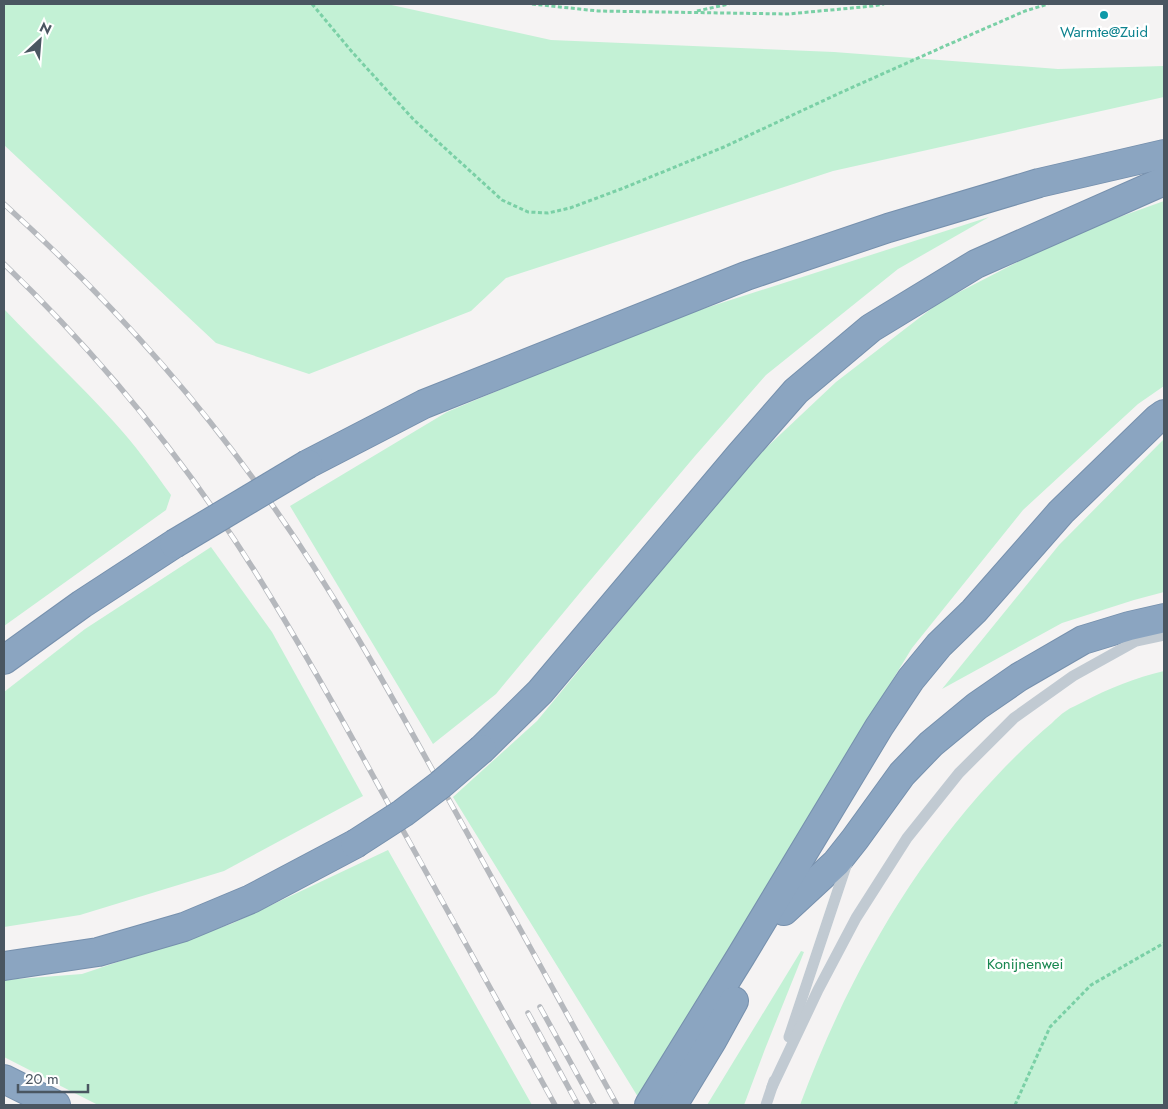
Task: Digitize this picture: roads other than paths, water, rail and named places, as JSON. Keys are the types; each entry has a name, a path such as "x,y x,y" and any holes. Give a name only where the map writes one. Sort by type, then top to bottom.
{"highway":[{"path":"4,660 82,604 174,544 308,464 424,404 746,276 888,228 1002,194 1164,154"},
{"path":"4,966 98,952 184,927 251,900 355,844 404,814 482,750 540,692 796,391 871,328 976,264 1164,181"},
{"path":"665,1099 712,1041 784,911 888,736 942,652 974,611 1061,512 1164,414"},
{"path":"665,1099 741,956 884,719 911,679 939,645 974,611"},
{"path":"784,911 836,863 902,774 931,744 976,706 1018,677 1083,640 1164,618"},
{"path":"4,1079 56,1105"}],"lane":[{"path":"772,1086 818,990 856,918 907,838 959,773 1014,718 1073,676 1136,641 1164,635"},
{"path":"766,1105 855,839"}],"railway":[{"path":"4,204 72,268 168,371 227,443 307,556 378,672 617,1105"},
{"path":"4,264 73,334 138,409 199,488 254,570 329,696 555,1105"},
{"path":"540,1007 594,1105"},
{"path":"528,1013 578,1105"}],"place":[{"name":"Warmte@Zuid","path":"1104,15"}],"park label":[{"name":"Konijnenwei","path":"1025,964"}]}
